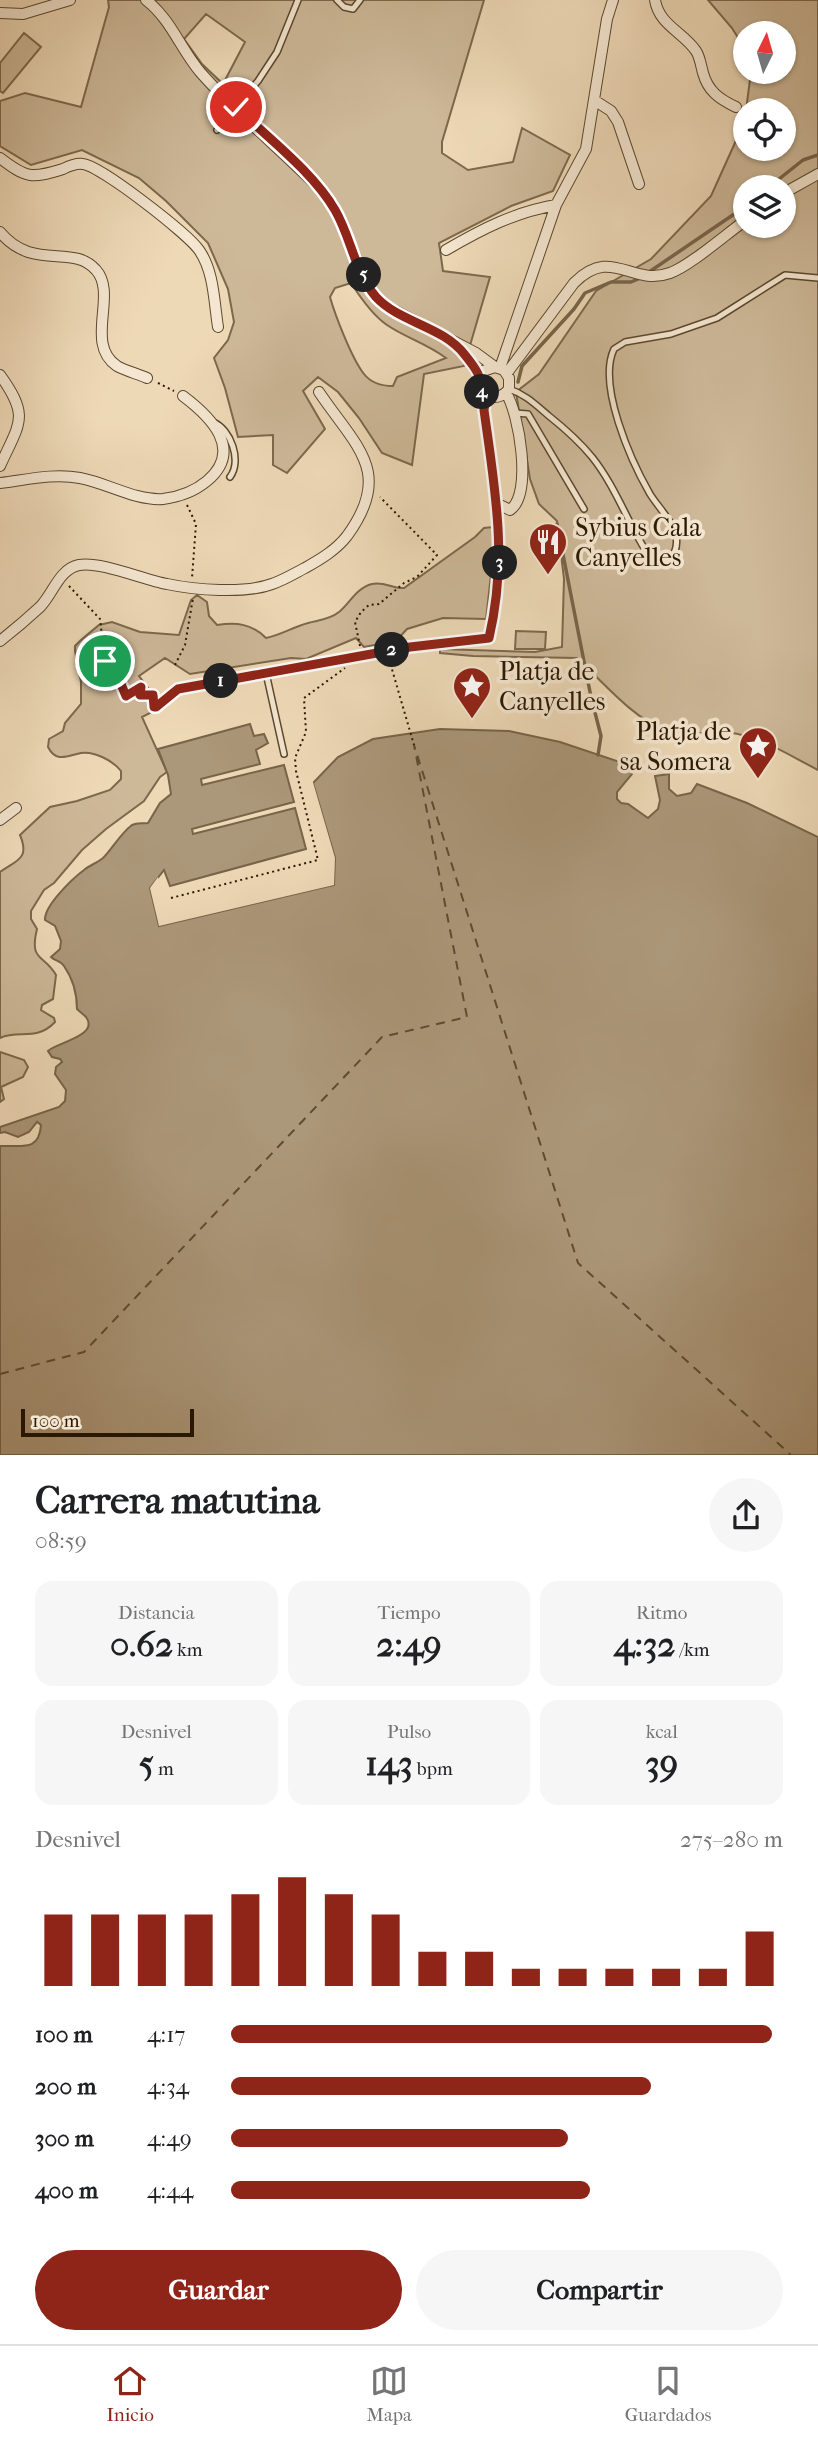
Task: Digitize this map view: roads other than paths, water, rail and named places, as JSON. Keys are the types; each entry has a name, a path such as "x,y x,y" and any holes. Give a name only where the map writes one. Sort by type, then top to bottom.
{"street":[{"path":"0,13 23,14 70,0"},
{"path":"146,0 158,9 183,50 202,74 321,190 336,211 366,281 376,297 390,308 476,352 501,369 510,383 507,391 496,397 486,396"},
{"path":"501,369 556,205 586,149 607,19 613,0"},
{"path":"655,0 657,11 666,24 697,52 709,88 720,100 733,106"},
{"path":"594,100 611,111 618,122 639,184"},
{"path":"0,158 27,176 38,177 84,164 102,171 189,239 199,250 212,283 218,327"},
{"path":"796,187 818,174"},
{"path":"446,250 488,226 528,210 556,205"},
{"path":"501,369 587,270 601,266 655,277 672,272 733,229"},
{"path":"0,232 22,251 41,256 76,258 97,270 103,286 102,336 106,353 116,365 147,378"},
{"path":"448,339 465,355 480,377 480,388 486,396 484,410 496,503 510,510 519,499 523,475 515,412 507,391"},
{"path":"480,377 489,368 501,369"},
{"path":"0,375 13,394 20,412 16,432 0,466"},
{"path":"0,641 43,604 60,578 73,567 90,565 167,584 216,589 264,587 333,550 345,539 361,516 370,490 369,470 319,392"},
{"path":"0,483 61,476 94,481 152,499 183,495 204,483 223,463 223,446 203,411 183,396"},
{"path":"0,820 16,808"}],"lane":[{"path":"217,130 227,123 277,52 298,0"},
{"path":"337,0 353,9 360,0"},
{"path":"507,391 519,392 568,432 608,480 649,556 656,562 669,561 676,551 676,536 651,496 635,461 610,387 608,368 614,349 625,342 671,334 717,318 785,275 818,278"},
{"path":"515,412 528,414 584,509"},
{"path":"210,421 220,425 231,443 234,467 230,477"},
{"path":"178,689 410,647 489,638 497,604 500,564 496,503"},
{"path":"499,524 510,510"},
{"path":"266,673 284,754"}],"waterway":[{"path":"784,175 803,160 818,155"},
{"path":"649,272 733,215"},
{"path":"518,382 522,366 574,309 585,293 611,282 631,282 643,277"},
{"path":"557,524 601,736 598,755"}],"place":[{"name":"Sybius Cala Canyelles","path":"548,576"},
{"name":"Platja de Canyelles","path":"472,720"},
{"name":"Platja de sa Somera","path":"758,780"}]}
